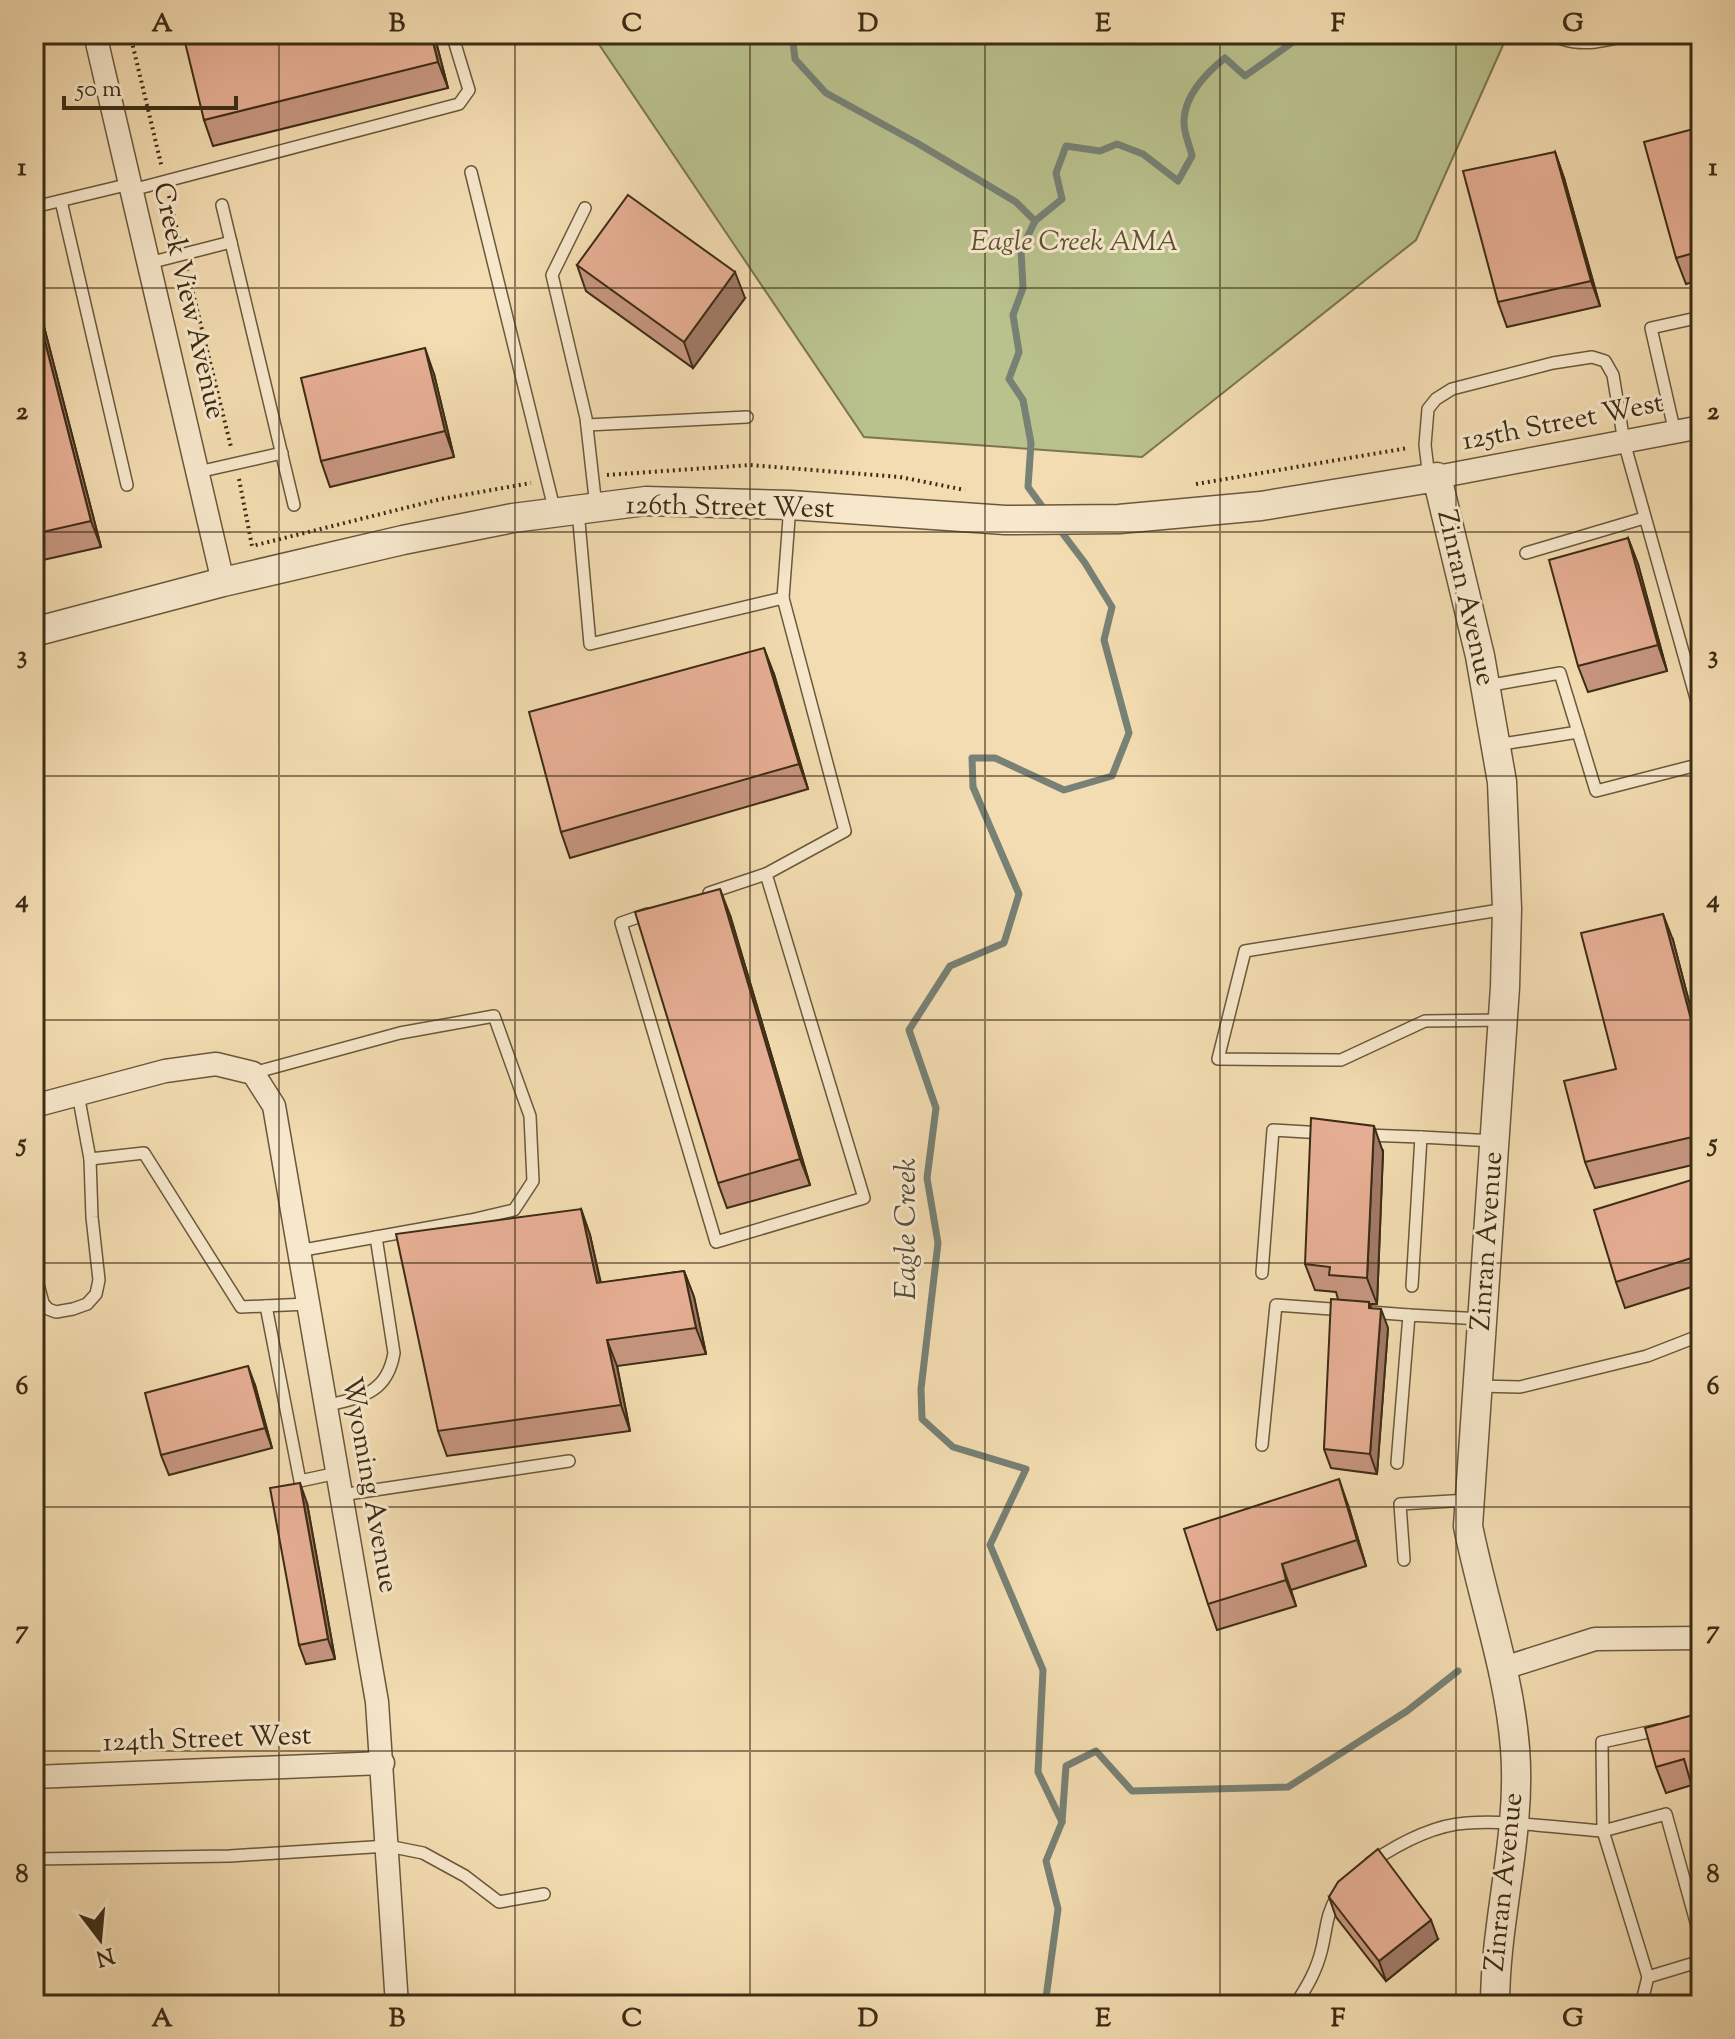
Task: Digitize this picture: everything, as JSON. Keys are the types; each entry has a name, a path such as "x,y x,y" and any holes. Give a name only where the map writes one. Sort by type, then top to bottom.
{"street":[{"name":"Creek View Avenue","path":"95,34 223,582"},
{"name":"125th Street West","path":"1433,478 1701,427"},
{"name":"126th Street West","path":"34,632 223,582 403,540 513,518 646,501 790,505 1005,520 1119,519 1261,506 1433,478"},
{"name":"Zinran Avenue","path":"1433,478 1486,686 1502,782 1507,909 1503,1020 1468,1526 1478,1577 1504,1668 1515,1749 1514,1825 1495,1965 1495,2005"},
{"path":"34,1106 165,1071 216,1064 253,1073"},
{"name":"Wyoming Avenue","path":"253,1073 274,1106 377,1702 397,2005"},
{"path":"1504,1668 1595,1639 1701,1638"},
{"name":"124th Street West","path":"34,1777 383,1763"}],"lane":[{"path":"34,207 131,187 459,104 469,90 452,34"},
{"path":"1559,34 1562,39 1576,43 1595,43 1633,34"},
{"path":"471,172 576,510 590,644 783,598"},
{"path":"61,201 127,485"},
{"path":"222,205 294,505"},
{"path":"576,510 587,425 552,275 585,208"},
{"path":"149,263 231,242"},
{"path":"1675,433 1651,328 1701,317"},
{"path":"1433,478 1425,445 1428,409 1436,399 1452,389 1553,363 1592,357 1605,361 1613,375 1624,442 1701,716"},
{"path":"587,425 747,417"},
{"path":"198,472 282,453"},
{"path":"694,898 766,874 845,831 783,598 790,505"},
{"path":"1526,553 1644,518"},
{"path":"1486,686 1560,673 1596,791 1701,764"},
{"path":"1496,745 1578,732"},
{"path":"665,908 621,923 716,1242 864,1198 766,874"},
{"path":"1503,1020 1425,1021 1341,1060 1218,1059 1245,951 1507,909"},
{"path":"253,1073 400,1033 494,1016 530,1116 533,1181 514,1210 298,1251"},
{"path":"34,1269 43,1303 48,1309 56,1312 73,1309 87,1304 96,1294 99,1280 90,1159 78,1094"},
{"path":"1262,1273 1273,1130 1336,1134"},
{"path":"1350,1134 1495,1141"},
{"path":"1412,1286 1421,1137"},
{"path":"90,1159 144,1153 241,1307 307,1304"},
{"path":"325,1406 363,1397 381,1384 391,1370 394,1353 376,1237"},
{"path":"1262,1445 1276,1305 1483,1319"},
{"path":"266,1306 300,1481 339,1484 569,1461"},
{"path":"1397,1463 1409,1315"},
{"path":"1478,1386 1520,1387 1647,1356 1701,1335"},
{"path":"1404,1560 1400,1504 1470,1500"},
{"path":"34,1726 34,1777"},
{"path":"1641,2005 1648,1977 1603,1831 1602,1742 1673,1726"},
{"path":"1361,1872 1402,1843 1441,1828 1466,1823 1603,1831 1666,1814 1701,1940"},
{"path":"34,1859 230,1856 388,1846 423,1853 465,1876 499,1902 544,1894"},
{"path":"1295,2005 1312,1980 1322,1948 1327,1915 1341,1891 1351,1881"},
{"path":"1648,1977 1701,1961"}],"green space":[{"name":"Eagle Creek AMA","path":"592,34 1508,34 1416,240 1142,457 864,437"}],"building":[{"path":"183,34 431,34 438,62 204,120"},
{"path":"1701,127 1701,251 1676,258 1644,142"},
{"path":"1555,152 1591,281 1498,302 1463,171"},
{"path":"628,195 735,272 684,342 577,265"},
{"path":"34,299 91,521 34,534"},
{"path":"425,348 445,431 321,461 301,378"},
{"path":"1628,538 1658,645 1578,666 1549,560"},
{"path":"764,648 799,764 561,832 529,712"},
{"path":"720,889 800,1159 718,1183 635,912"},
{"path":"1663,914 1701,1052 1701,1135 1585,1162 1564,1081 1616,1069 1581,933"},
{"path":"1311,1118 1374,1126 1367,1278 1329,1275 1330,1267 1305,1264"},
{"path":"1701,1177 1701,1255 1616,1282 1594,1210"},
{"path":"581,1209 597,1283 684,1271 696,1328 607,1340 621,1405 438,1431 396,1234"},
{"path":"1331,1299 1369,1302 1369,1308 1381,1309 1370,1454 1324,1449"},
{"path":"248,1366 265,1428 161,1455 145,1393"},
{"path":"1339,1479 1357,1540 1282,1564 1286,1580 1208,1604 1184,1529"},
{"path":"300,1483 328,1639 299,1645 270,1488"},
{"path":"1697,1714 1701,1728 1701,1818 1684,1759 1656,1767 1645,1728"},
{"path":"1378,1849 1431,1920 1379,1961 1329,1897 1338,1882"}],"waterway":[{"path":"792,34 795,59 826,93 1016,202 1035,221"},
{"name":"Eagle Creek","path":"1047,513 1028,487 1031,443 1023,400 1009,379 1019,352 1013,315 1023,288 1021,250 1035,221 1062,199 1056,173 1066,146 1100,151 1117,144 1143,154 1178,181 1192,156 1184,123 1187,104 1203,78 1225,58 1245,76 1296,40 1299,34"},
{"name":"Eagle Creek","path":"1057,526 1112,607 1104,640 1129,733 1112,776 1064,790 995,758 972,758 973,787 1019,894 1004,943 950,966 909,1030 936,1108 927,1178 938,1243 921,1389 922,1419 953,1447 1026,1469 990,1545 1043,1670 1038,1772 1062,1822"},
{"path":"1045,2005 1058,1909 1046,1861 1062,1822 1066,1766 1096,1751 1132,1791 1288,1787 1407,1711 1458,1671"}]}
